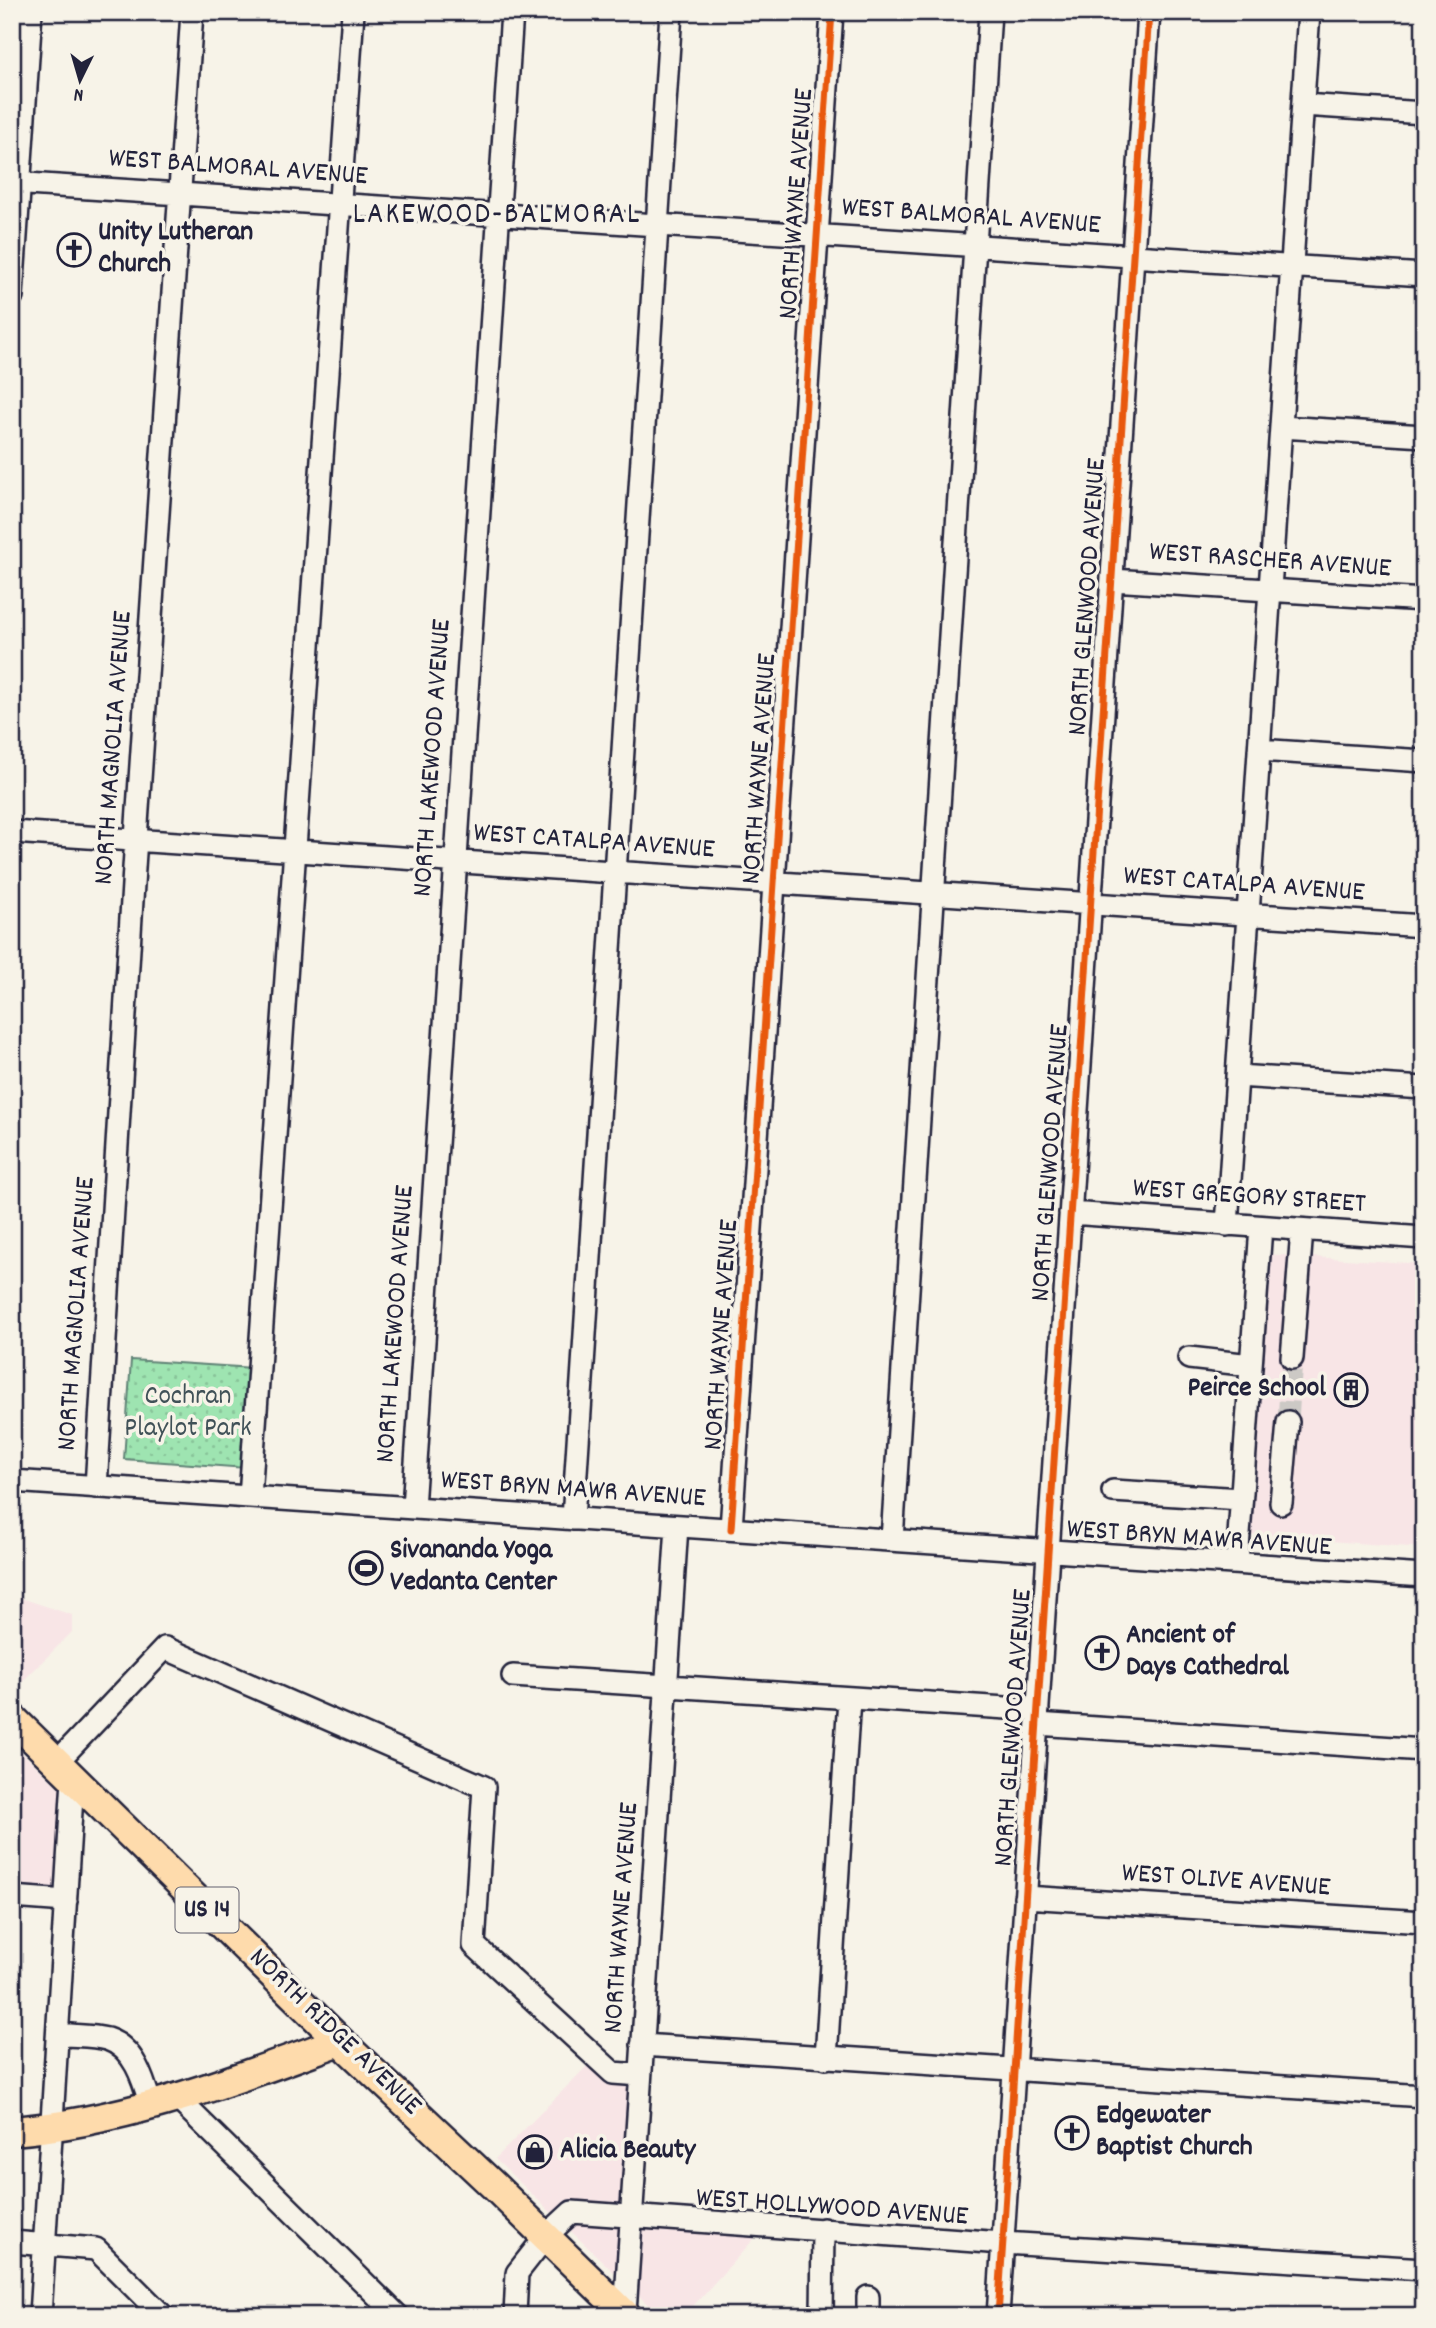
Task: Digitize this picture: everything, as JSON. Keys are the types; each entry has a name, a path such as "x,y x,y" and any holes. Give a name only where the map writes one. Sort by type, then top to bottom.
{"main road":[{"name":"NORTH RIDGE AVENUE","path":"12,1718 340,2041 626,2314"},
{"path":"12,2131 52,2128 164,2103 340,2041"}],"street":[{"path":"12,296 16,183 31,12"},
{"name":"NORTH MAGNOLIA AVENUE","path":"96,1487 136,840 192,12"},
{"path":"250,1497 297,851 353,12"},
{"name":"NORTH LAKEWOOD AVENUE","path":"414,1508 512,12"},
{"path":"573,1519 671,12"},
{"name":"NORTH WAYNE AVENUE","path":"732,1529 832,12"},
{"path":"892,1540 990,12"},
{"name":"NORTH GLENWOOD AVENUE","path":"998,2316 1149,12"},
{"path":"1227,1225 1309,12"},
{"path":"1303,105 1424,113"},
{"name":"WEST BALMORAL AVENUE","path":"16,183 1424,275"},
{"path":"1281,427 1424,436"},
{"name":"WEST RASCHER AVENUE","path":"1112,580 1424,600"},
{"path":"1259,750 1424,761"},
{"name":"WEST CATALPA AVENUE","path":"12,832 1424,926"},
{"path":"1237,1076 1424,1087"},
{"name":"WEST GREGORY STREET","path":"1070,1213 1424,1238"},
{"path":"1237,1563 1261,1227"},
{"path":"1292,1357 1301,1230"},
{"path":"1189,1359 1251,1365"},
{"path":"1280,1503 1288,1422"},
{"name":"WEST BRYN MAWR AVENUE","path":"12,1482 1424,1576"},
{"path":"1113,1491 1241,1499"},
{"name":"NORTH WAYNE AVENUE","path":"626,2314 677,1526"},
{"path":"40,2316 66,1901 65,1771 165,1648 484,1787 474,1945 613,2073 640,2075"},
{"path":"513,1676 849,1698 1424,1750"},
{"path":"826,2058 849,1698"},
{"path":"12,1897 66,1901"},
{"name":"WEST OLIVE AVENUE","path":"1026,1898 1424,1922"},
{"path":"58,2034 109,2040 119,2048 136,2063 164,2103 398,2316"},
{"path":"642,2045 1424,2096"},
{"name":"WEST HOLLYWOOD AVENUE","path":"546,2236 572,2212 1003,2243 1424,2269"},
{"path":"821,2316 823,2229"},
{"path":"514,2316 517,2273 546,2236"},
{"path":"12,2242 96,2249 163,2316"}],"shaded area":[{"path":"12,12 29,12 12,206"},
{"path":"1266,1254 1424,1264 1424,1548 1250,1535"},
{"path":"12,1595 72,1615 72,1632 16,1688 12,1685"},
{"path":"12,1743 69,1797 64,1905 12,1900"},
{"path":"592,2061 638,2078 628,2218 764,2228 684,2316 660,2316 495,2159"}],"green space":[{"name":"Cochran Playlot Park","path":"131,1360 253,1368 246,1468 124,1459"}],"tunnel":[{"path":"1288,1422 1292,1358"}],"cycle path":[{"path":"731,1529 832,12"},
{"path":"998,2316 1149,12"}],"place":[{"name":"Unity Lutheran Church","path":"74,250"},
{"name":"Peirce School","path":"1351,1390"},
{"name":"Sivananda Yoga Vedanta Center","path":"366,1568"},
{"name":"Ancient of Days Cathedral","path":"1102,1653"},
{"name":"Edgewater Baptist Church","path":"1072,2133"},
{"name":"Alicia Beauty","path":"535,2152"}],"district":[{"name":"LAKEWOOD-BALMORAL","path":"497,216"}]}
